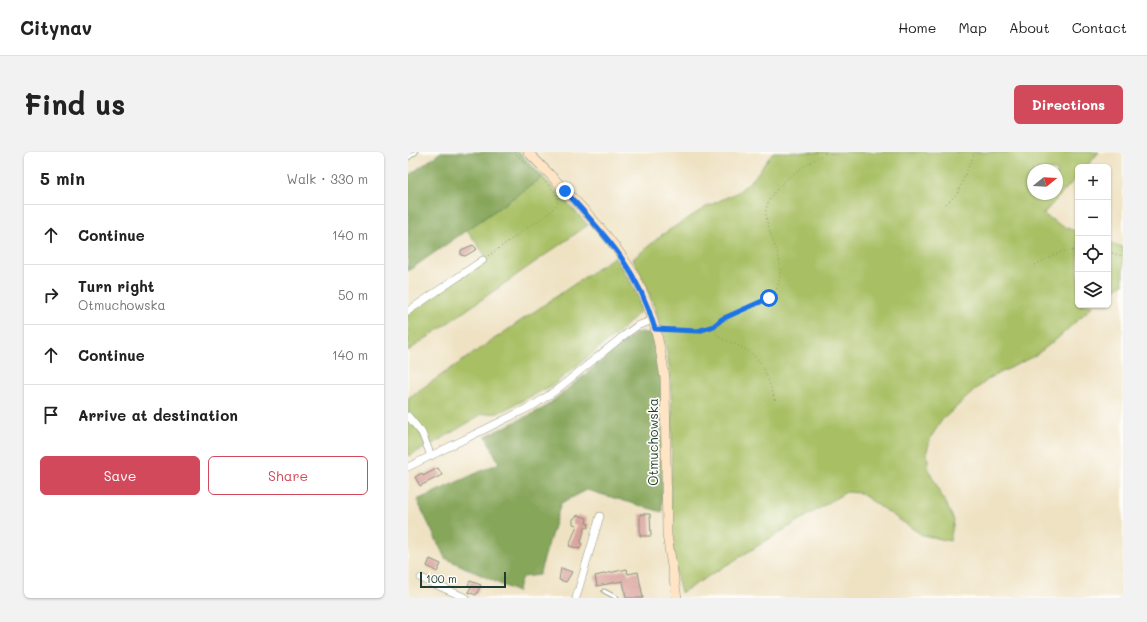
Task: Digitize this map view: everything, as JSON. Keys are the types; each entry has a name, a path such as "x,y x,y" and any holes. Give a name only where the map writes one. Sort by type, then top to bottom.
{"main road":[{"name":"Otmuchowska","path":"528,152 614,247 632,271 641,288 654,324 665,384 667,535 677,598"}],"street":[{"path":"408,311 483,260"},
{"path":"408,467 534,405 555,392 637,326 654,324"},
{"path":"408,416 422,433 430,456"},
{"path":"576,598 600,516"},
{"path":"421,578 466,598"}],"lane":[{"path":"408,158 416,152"},
{"path":"604,591 617,598"}],"path":[{"path":"483,260 499,246 550,212 557,204 558,199 554,191 514,152"},
{"path":"654,324 698,331 714,326 722,319 759,303 774,293 778,286 780,266 777,248 766,215 768,206 773,196 793,174 827,152"},
{"path":"946,204 957,194 975,152"},
{"path":"1035,265 1066,250 1075,252"},
{"path":"1111,253 1123,256"},
{"path":"714,326 718,336 744,348 756,357 767,376 775,400"}],"green space":[{"path":"441,152 519,152 543,177 408,271 408,176"},
{"path":"773,152 1099,152 1089,164 1075,164 1075,179 1063,192 1063,164 1027,164 1027,200 1056,200 1043,214 1062,226 1075,231 1075,308 1091,308 1058,338 1036,355 990,378 975,390 942,420 931,437 927,451 929,470 954,520 950,541 922,535 860,493 846,492 681,593 674,564 671,530 672,412 667,351 656,310 633,259 663,234 706,207 738,192 754,178"},
{"path":"543,177 588,225 408,351 408,310 486,256 467,230"},
{"path":"1111,243 1123,247 1123,284 1111,292"},
{"path":"614,257 627,276 640,304 641,311 625,327 553,385 498,413 482,414 433,444 408,456 408,398"},
{"path":"641,332 652,334 654,339 662,386 662,512 587,490 561,503 539,575 522,577 517,592 445,558 417,500 499,463 486,436 544,408 635,334"}],"building":[{"path":"473,245 477,249 465,256 461,255 461,250"},
{"path":"438,468 442,475 420,486 415,477 422,473 423,476"},
{"path":"640,514 650,514 651,536 640,536"},
{"path":"578,515 587,518 586,523 589,524 588,528 585,527 580,549 569,546 577,525 573,524 573,519"},
{"path":"430,559 441,564 437,572 427,566"},
{"path":"561,568 572,572 566,582 559,580"},
{"path":"627,569 628,574 638,572 643,598 626,598 623,581 597,586 595,576"},
{"path":"470,581 481,585 476,595 468,592 471,587 468,585"}],"route":[{"path":"565,191 587,214 618,251 632,271 649,308 655,329 690,329 698,331 714,326 722,319 769,298"}]}
